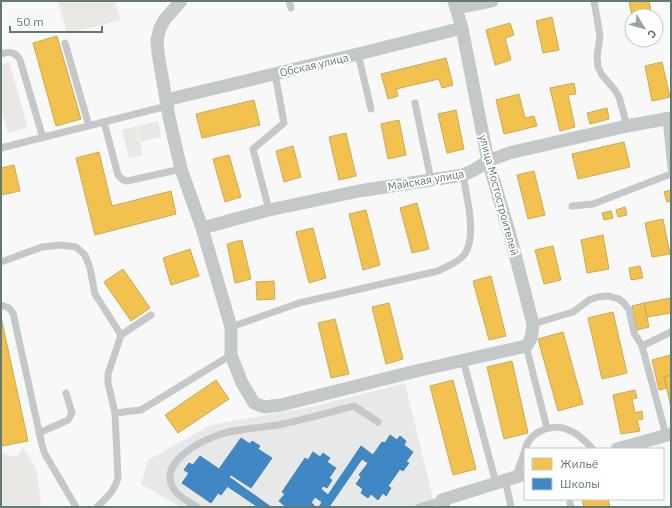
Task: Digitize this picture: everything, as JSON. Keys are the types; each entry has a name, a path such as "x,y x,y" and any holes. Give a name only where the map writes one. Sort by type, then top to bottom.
{"street":[{"path":"181,1 165,19 160,28 157,40 166,103 181,168 202,228 231,327 231,355 242,383 254,403 264,407 281,405 528,344"},
{"path":"456,5 492,1"},
{"name":"улица Мостостроителей","path":"456,5 462,28 488,161 510,236 532,324 532,335 528,344"},
{"name":"Обская улица","path":"166,103 275,74 462,28"},
{"name":"Майская улица","path":"202,228 269,210 359,192 463,175 488,161 509,153 668,118"},
{"path":"621,448 668,434"},
{"path":"443,503 511,478"}],"lane":[{"path":"594,1 600,36 597,57 598,67 602,75 620,97 627,126"},
{"path":"65,43 89,126"},
{"path":"1,54 12,52 17,55 20,60 43,138"},
{"path":"358,54 370,109"},
{"path":"269,210 252,149 284,123 275,74"},
{"path":"1,148 104,122 166,103"},
{"path":"415,104 431,180"},
{"path":"668,118 671,168"},
{"path":"104,122 118,175 123,180 127,181 181,168"},
{"path":"572,206 593,204 671,174"},
{"path":"231,327 294,304 438,271 455,263 464,254 469,245 470,235 470,218 463,175"},
{"path":"1,262 42,247 60,245 76,248 86,255 96,294 121,335"},
{"path":"532,324 573,312 589,300 597,297 609,296 619,298 628,310 634,332 642,346 668,434"},
{"path":"1,305 8,308 13,313 39,433 45,454 76,507"},
{"path":"97,507 110,495 118,478 115,413 108,382 108,374 121,335 151,315"},
{"path":"642,346 671,332"},
{"path":"528,344 547,428"},
{"path":"115,413 141,410 231,355"},
{"path":"463,360 511,478 511,507"},
{"path":"39,433 68,420 72,413 66,393"},
{"path":"197,507 180,496 173,488 171,480 172,470 177,460 185,452 216,436 227,432 281,424 354,406 378,422"},
{"path":"526,448 534,435 547,428 561,427 582,438 592,448"},
{"path":"511,478 524,451"},
{"path":"419,507 443,503"}],"shaded area":[{"path":"58,1 115,1 120,20 67,34"},
{"path":"9,62 28,127 8,133 1,109 1,65"},
{"path":"158,121 161,137 141,142 137,126"},
{"path":"136,126 143,155 129,158 122,130"},
{"path":"405,383 435,507 180,507 141,484 148,460 211,425 315,406"},
{"path":"23,447 36,469 41,503 39,507 1,507 1,453 17,457"}],"building: Жильё":[{"path":"629,1 649,1 650,8 630,8"},
{"path":"552,17 559,50 543,53 536,21"},
{"path":"510,23 514,35 505,38 511,60 495,65 486,30"},
{"path":"57,36 81,119 56,126 33,43"},
{"path":"446,58 453,85 442,88 439,79 396,89 398,96 388,99 381,74"},
{"path":"662,62 670,97 652,101 645,66"},
{"path":"574,83 576,94 568,95 575,127 560,131 550,88"},
{"path":"519,94 525,118 534,116 537,126 504,134 496,100"},
{"path":"254,100 260,125 202,138 196,114"},
{"path":"607,108 609,119 590,124 587,113"},
{"path":"456,110 464,149 447,153 438,114"},
{"path":"399,120 406,155 388,159 381,124"},
{"path":"346,133 356,176 339,180 329,137"},
{"path":"624,142 630,167 578,179 572,154"},
{"path":"293,146 301,177 284,182 276,151"},
{"path":"99,152 112,206 171,191 176,214 95,235 76,158"},
{"path":"229,155 241,197 225,202 213,159"},
{"path":"14,165 20,191 1,195 1,168"},
{"path":"534,171 545,215 528,219 517,175"},
{"path":"671,190 671,201 667,202 664,192"},
{"path":"417,203 429,249 412,253 400,208"},
{"path":"625,207 627,215 618,217 616,210"},
{"path":"366,210 380,265 363,270 349,214"},
{"path":"611,211 613,218 604,220 602,213"},
{"path":"663,219 670,254 652,257 645,223"},
{"path":"313,228 326,278 309,283 296,232"},
{"path":"603,235 609,269 587,273 581,240"},
{"path":"242,240 251,279 235,283 227,244"},
{"path":"553,246 561,280 544,284 535,250"},
{"path":"190,249 199,276 171,285 163,258"},
{"path":"640,266 643,278 631,280 629,268"},
{"path":"123,269 150,308 131,321 104,282"},
{"path":"491,276 506,336 489,340 473,281"},
{"path":"274,281 275,299 257,300 256,282"},
{"path":"671,298 671,313 647,317 644,303"},
{"path":"389,303 403,359 386,364 372,307"},
{"path":"644,303 649,327 637,330 632,306"},
{"path":"613,312 627,373 602,379 588,318"},
{"path":"1,317 28,441 2,446 1,443"},
{"path":"335,319 349,374 331,378 318,323"},
{"path":"563,332 583,404 558,411 538,339"},
{"path":"671,355 671,375 664,377 667,388 659,390 652,360"},
{"path":"512,361 528,433 504,439 487,367"},
{"path":"671,375 671,407 664,377"},
{"path":"216,380 229,399 178,433 165,415"},
{"path":"453,380 476,469 453,475 430,386"},
{"path":"635,390 637,398 632,399 635,413 642,411 643,419 637,420 640,431 621,434 613,395"},
{"path":"582,500 608,500 610,507 584,507"}],"building: Школы":[{"path":"390,435 397,440 400,436 406,441 404,445 413,452 406,462 409,463 403,471 400,469 388,486 391,488 386,496 383,493 378,500 371,494 368,498 361,493 363,489 356,484 361,477 359,475 368,463 362,459 329,507 319,507 322,502 315,497 311,503 314,505 313,507 286,507 279,501 285,494 282,492 305,458 308,460 313,452 320,457 323,453 330,458 327,462 336,468 329,478 332,480 327,488 323,486 321,489 328,495 361,446 373,455 382,442 385,443"},
{"path":"241,438 250,444 252,441 260,446 258,449 272,458 251,488 231,475 229,477 271,507 258,507 224,484 227,487 221,495 218,493 211,503 182,483 189,473 184,470 189,463 193,465 200,456 219,469"}]}
